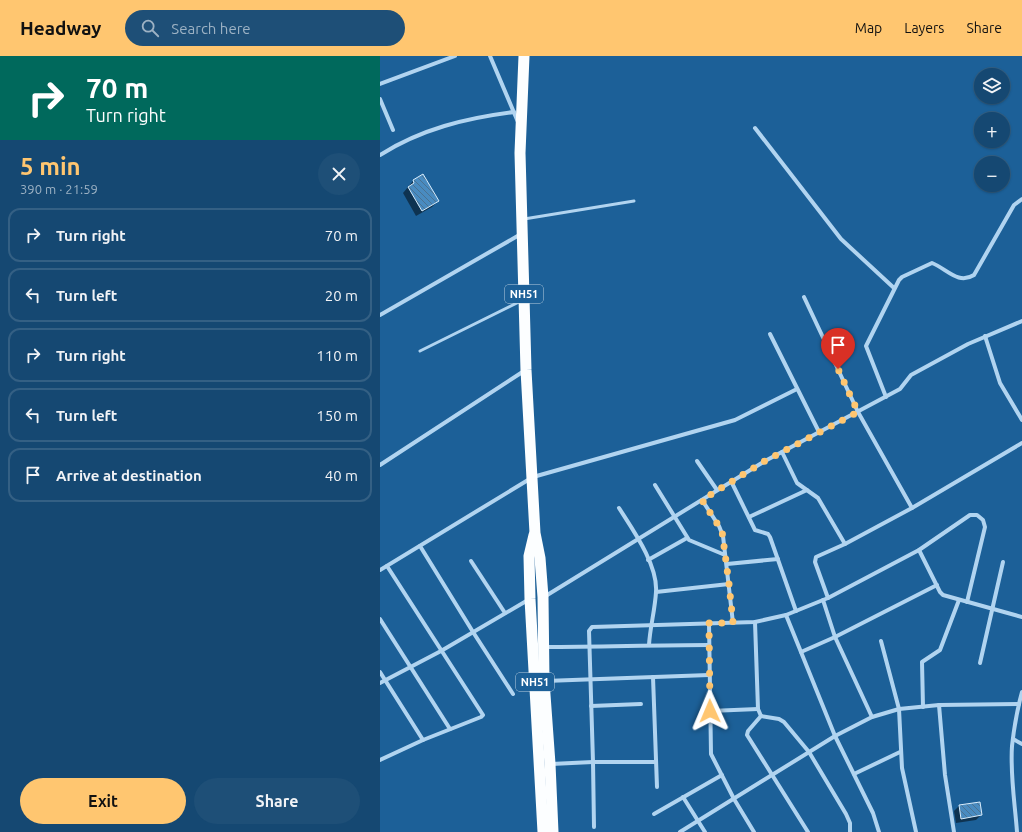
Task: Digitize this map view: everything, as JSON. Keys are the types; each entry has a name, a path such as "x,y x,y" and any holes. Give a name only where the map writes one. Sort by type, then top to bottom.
{"highway":[{"name":"NH51","path":"524,56 520,153 526,370 535,533 540,558 543,597 544,681 553,832"},
{"name":"NH51","path":"535,533 529,556 530,599 543,832"}],"street":[{"path":"380,84 455,56"},
{"path":"490,56 521,131"},
{"path":"380,99 392,130"},
{"path":"380,154 394,145 448,124 481,116 514,112"},
{"path":"755,128 841,239 894,288"},
{"path":"886,397 866,346 894,288 902,277 932,263 957,278 964,279 974,275 1014,205 1022,199"},
{"path":"380,315 523,233"},
{"path":"804,297 858,412 912,508"},
{"path":"543,597 732,481 782,452 902,388 911,375 985,336 1022,322"},
{"path":"770,334 819,432"},
{"path":"985,336 1000,383 1022,420"},
{"path":"380,465 526,370"},
{"path":"380,570 533,478 735,420 797,389"},
{"path":"872,717 836,637 815,559 819,555 844,544 912,508 1022,443"},
{"path":"782,452 797,483 818,498 844,544"},
{"path":"697,461 717,490"},
{"path":"732,481 756,531 768,534 770,537 796,611"},
{"path":"655,485 687,538 691,542 726,555"},
{"path":"749,517 807,490"},
{"path":"702,500 722,531 733,623"},
{"path":"619,508 639,539 655,576 656,592 650,625 649,645"},
{"path":"594,826 589,647 589,631 592,627 755,622 786,615 825,599 919,550 970,515 977,515 981,517 985,523 985,527 967,602"},
{"path":"648,560 687,538"},
{"path":"420,546 513,694"},
{"path":"919,550 943,595 1022,617"},
{"path":"727,564 778,559"},
{"path":"471,560 505,613"},
{"path":"980,663 1003,562"},
{"path":"380,760 423,740 481,717 483,714 387,566"},
{"path":"656,592 729,584"},
{"path":"801,652 836,637 937,585"},
{"path":"380,683 441,651 530,599"},
{"path":"923,707 922,662 940,650 958,600"},
{"path":"786,615 835,736 873,813 879,832"},
{"path":"380,619 450,729"},
{"path":"755,622 758,709 761,716"},
{"path":"709,623 711,754 734,799 754,832"},
{"path":"881,641 899,709 900,752 903,776 916,832"},
{"path":"544,647 709,645"},
{"path":"380,672 423,740"},
{"path":"544,681 709,675"},
{"path":"652,677 657,787"},
{"path":"1017,832 1012,763 1013,739 1022,692"},
{"path":"591,706 641,704"},
{"path":"680,832 773,776 835,736 872,717 899,709 939,705 1019,704"},
{"path":"939,705 945,776 954,832"},
{"path":"710,711 758,709"},
{"path":"761,716 782,720 809,752 846,814 850,823 850,832"},
{"path":"761,716 748,730 747,735 808,832"},
{"path":"1013,739 1022,744"},
{"path":"854,774 900,752"},
{"path":"550,764 656,762"},
{"path":"654,814 722,775"},
{"path":"683,797 705,832"}],"lane":[{"path":"523,219 634,201"},
{"path":"420,351 524,299"}],"building":[{"path":"423,174 439,201 422,211 408,187 414,183 413,180"},
{"path":"980,802 982,815 961,819 959,805"}],"route":[{"path":"710,711 709,623 733,623 722,531 702,500 765,461 858,412 838,369"}]}
